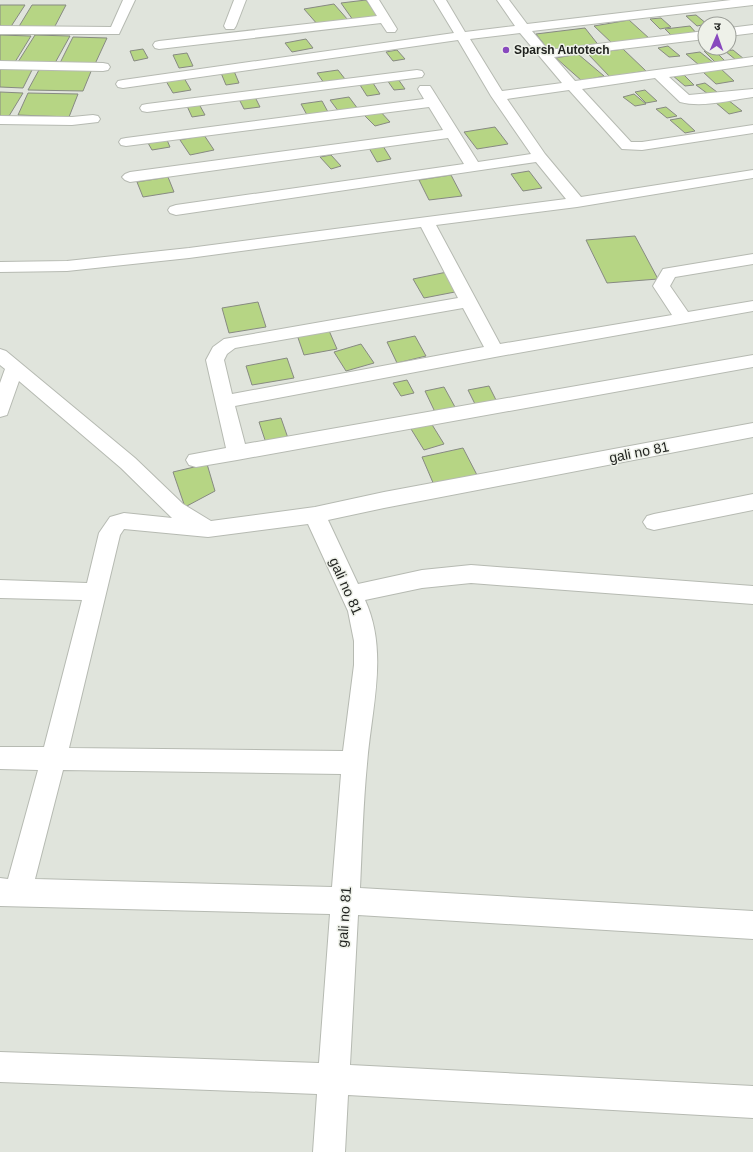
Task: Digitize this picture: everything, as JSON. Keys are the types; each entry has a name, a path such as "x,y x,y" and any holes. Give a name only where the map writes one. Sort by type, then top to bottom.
{"street":[{"path":"0,30 115,31 129,0"},
{"path":"230,26 240,0"},
{"path":"372,0 401,44 433,102 473,166"},
{"path":"440,0 498,96 540,157 577,202"},
{"path":"503,0 523,28 572,86 627,146 642,146 753,129"},
{"path":"123,84 461,36 753,1"},
{"path":"159,45 384,19"},
{"path":"737,31 753,29"},
{"path":"546,54 697,36"},
{"path":"498,96 753,61"},
{"path":"147,108 412,64"},
{"path":"0,65 103,67"},
{"path":"658,74 682,98 691,100 753,93"},
{"path":"126,142 433,102"},
{"path":"0,120 72,121 93,119"},
{"path":"130,177 452,133"},
{"path":"176,210 540,157"},
{"path":"0,284 5,267 67,266 189,253 577,202 753,174"},
{"path":"426,222 495,351"},
{"path":"683,317 660,286 668,273 753,259"},
{"path":"236,453 214,360 219,351 230,343 468,302"},
{"path":"224,402 495,351 753,306"},
{"path":"0,355 14,369 128,463 176,510 208,529"},
{"path":"196,460 753,360"},
{"path":"0,410 14,369"},
{"name":"gali no 81","path":"329,1152 354,763 366,665 366,641 359,611 314,515 384,500 753,430"},
{"path":"654,522 753,502"},
{"path":"314,515 208,529 133,521 117,523 110,533 54,758 9,892 346,901 753,925"},
{"path":"351,594 422,579 471,574 753,595"},
{"path":"0,589 95,592"},
{"path":"0,758 354,763"},
{"path":"0,1067 333,1079 753,1102"}],"building":[{"path":"366,0 378,16 353,20 341,3"},
{"path":"334,4 348,20 318,25 304,9"},
{"path":"0,5 25,5 10,28 0,28"},
{"path":"32,5 66,5 54,28 18,28"},
{"path":"686,16 697,16 697,26"},
{"path":"661,18 671,27 660,29 650,19"},
{"path":"629,20 650,39 614,45 594,26"},
{"path":"690,26 697,35 674,38 665,29"},
{"path":"585,28 600,47 551,53 536,34"},
{"path":"0,35 31,36 15,62 0,62"},
{"path":"35,35 70,36 55,63 18,62"},
{"path":"73,37 107,38 95,64 60,63"},
{"path":"306,39 313,48 292,52 285,43"},
{"path":"668,46 680,56 669,57 658,48"},
{"path":"143,49 148,58 134,61 130,51"},
{"path":"623,49 646,71 610,77 588,54"},
{"path":"397,50 405,59 393,61 386,52"},
{"path":"697,52 697,56 705,56 714,63 699,65 686,54"},
{"path":"187,53 193,66 179,68 173,55"},
{"path":"737,53 744,59 736,60 731,56 737,56"},
{"path":"578,54 604,76 582,81 556,58"},
{"path":"709,56 720,56 727,63 717,64"},
{"path":"2,68 33,68 23,88 0,87 0,70"},
{"path":"40,68 92,69 83,91 28,90"},
{"path":"721,69 734,81 716,84 703,72"},
{"path":"338,70 345,79 324,83 317,73"},
{"path":"234,71 239,83 226,85 221,73"},
{"path":"682,73 694,85 685,86 672,75"},
{"path":"184,78 191,90 173,93 166,81"},
{"path":"398,79 405,89 394,90 387,80"},
{"path":"373,83 380,94 367,96 360,85"},
{"path":"705,83 717,92 708,94 696,85"},
{"path":"645,90 657,101 646,103 635,92"},
{"path":"0,92 23,93 9,116 0,116"},
{"path":"28,93 78,94 69,117 18,115"},
{"path":"634,94 646,104 635,106 623,97"},
{"path":"255,97 260,107 244,109 239,99"},
{"path":"349,97 358,109 339,112 330,100"},
{"path":"728,100 742,111 729,114 715,102"},
{"path":"322,101 328,112 307,115 301,104"},
{"path":"199,104 205,115 192,117 187,106"},
{"path":"666,107 677,116 667,118 656,109"},
{"path":"379,110 390,122 375,126 363,114"},
{"path":"681,118 695,131 685,133 670,120"},
{"path":"495,127 508,144 477,149 464,132"},
{"path":"204,135 214,150 190,155 180,140"},
{"path":"167,140 170,147 152,150 148,143"},
{"path":"383,146 391,159 377,162 369,148"},
{"path":"331,155 341,166 331,169 320,157"},
{"path":"529,171 542,188 523,191 511,174"},
{"path":"451,175 462,196 429,200 419,180"},
{"path":"168,177 174,192 143,197 137,182"},
{"path":"635,236 658,279 607,283 586,240"},
{"path":"447,272 460,291 424,298 413,279"},
{"path":"258,302 266,327 229,333 222,308"},
{"path":"327,326 337,349 304,355 296,332"},
{"path":"415,336 426,356 397,363 387,342"},
{"path":"361,344 374,363 346,371 334,352"},
{"path":"287,358 294,378 252,385 246,366"},
{"path":"407,380 414,393 401,396 393,383"},
{"path":"489,386 499,406 478,410 468,390"},
{"path":"444,387 455,407 435,412 425,391"},
{"path":"281,418 289,441 267,446 259,422"},
{"path":"431,423 444,444 424,450 411,429"},
{"path":"463,448 477,475 434,485 422,457"},
{"path":"207,464 215,491 185,507 173,472"}],"place":[{"name":"Sparsh Autotech","path":"506,50"}]}
